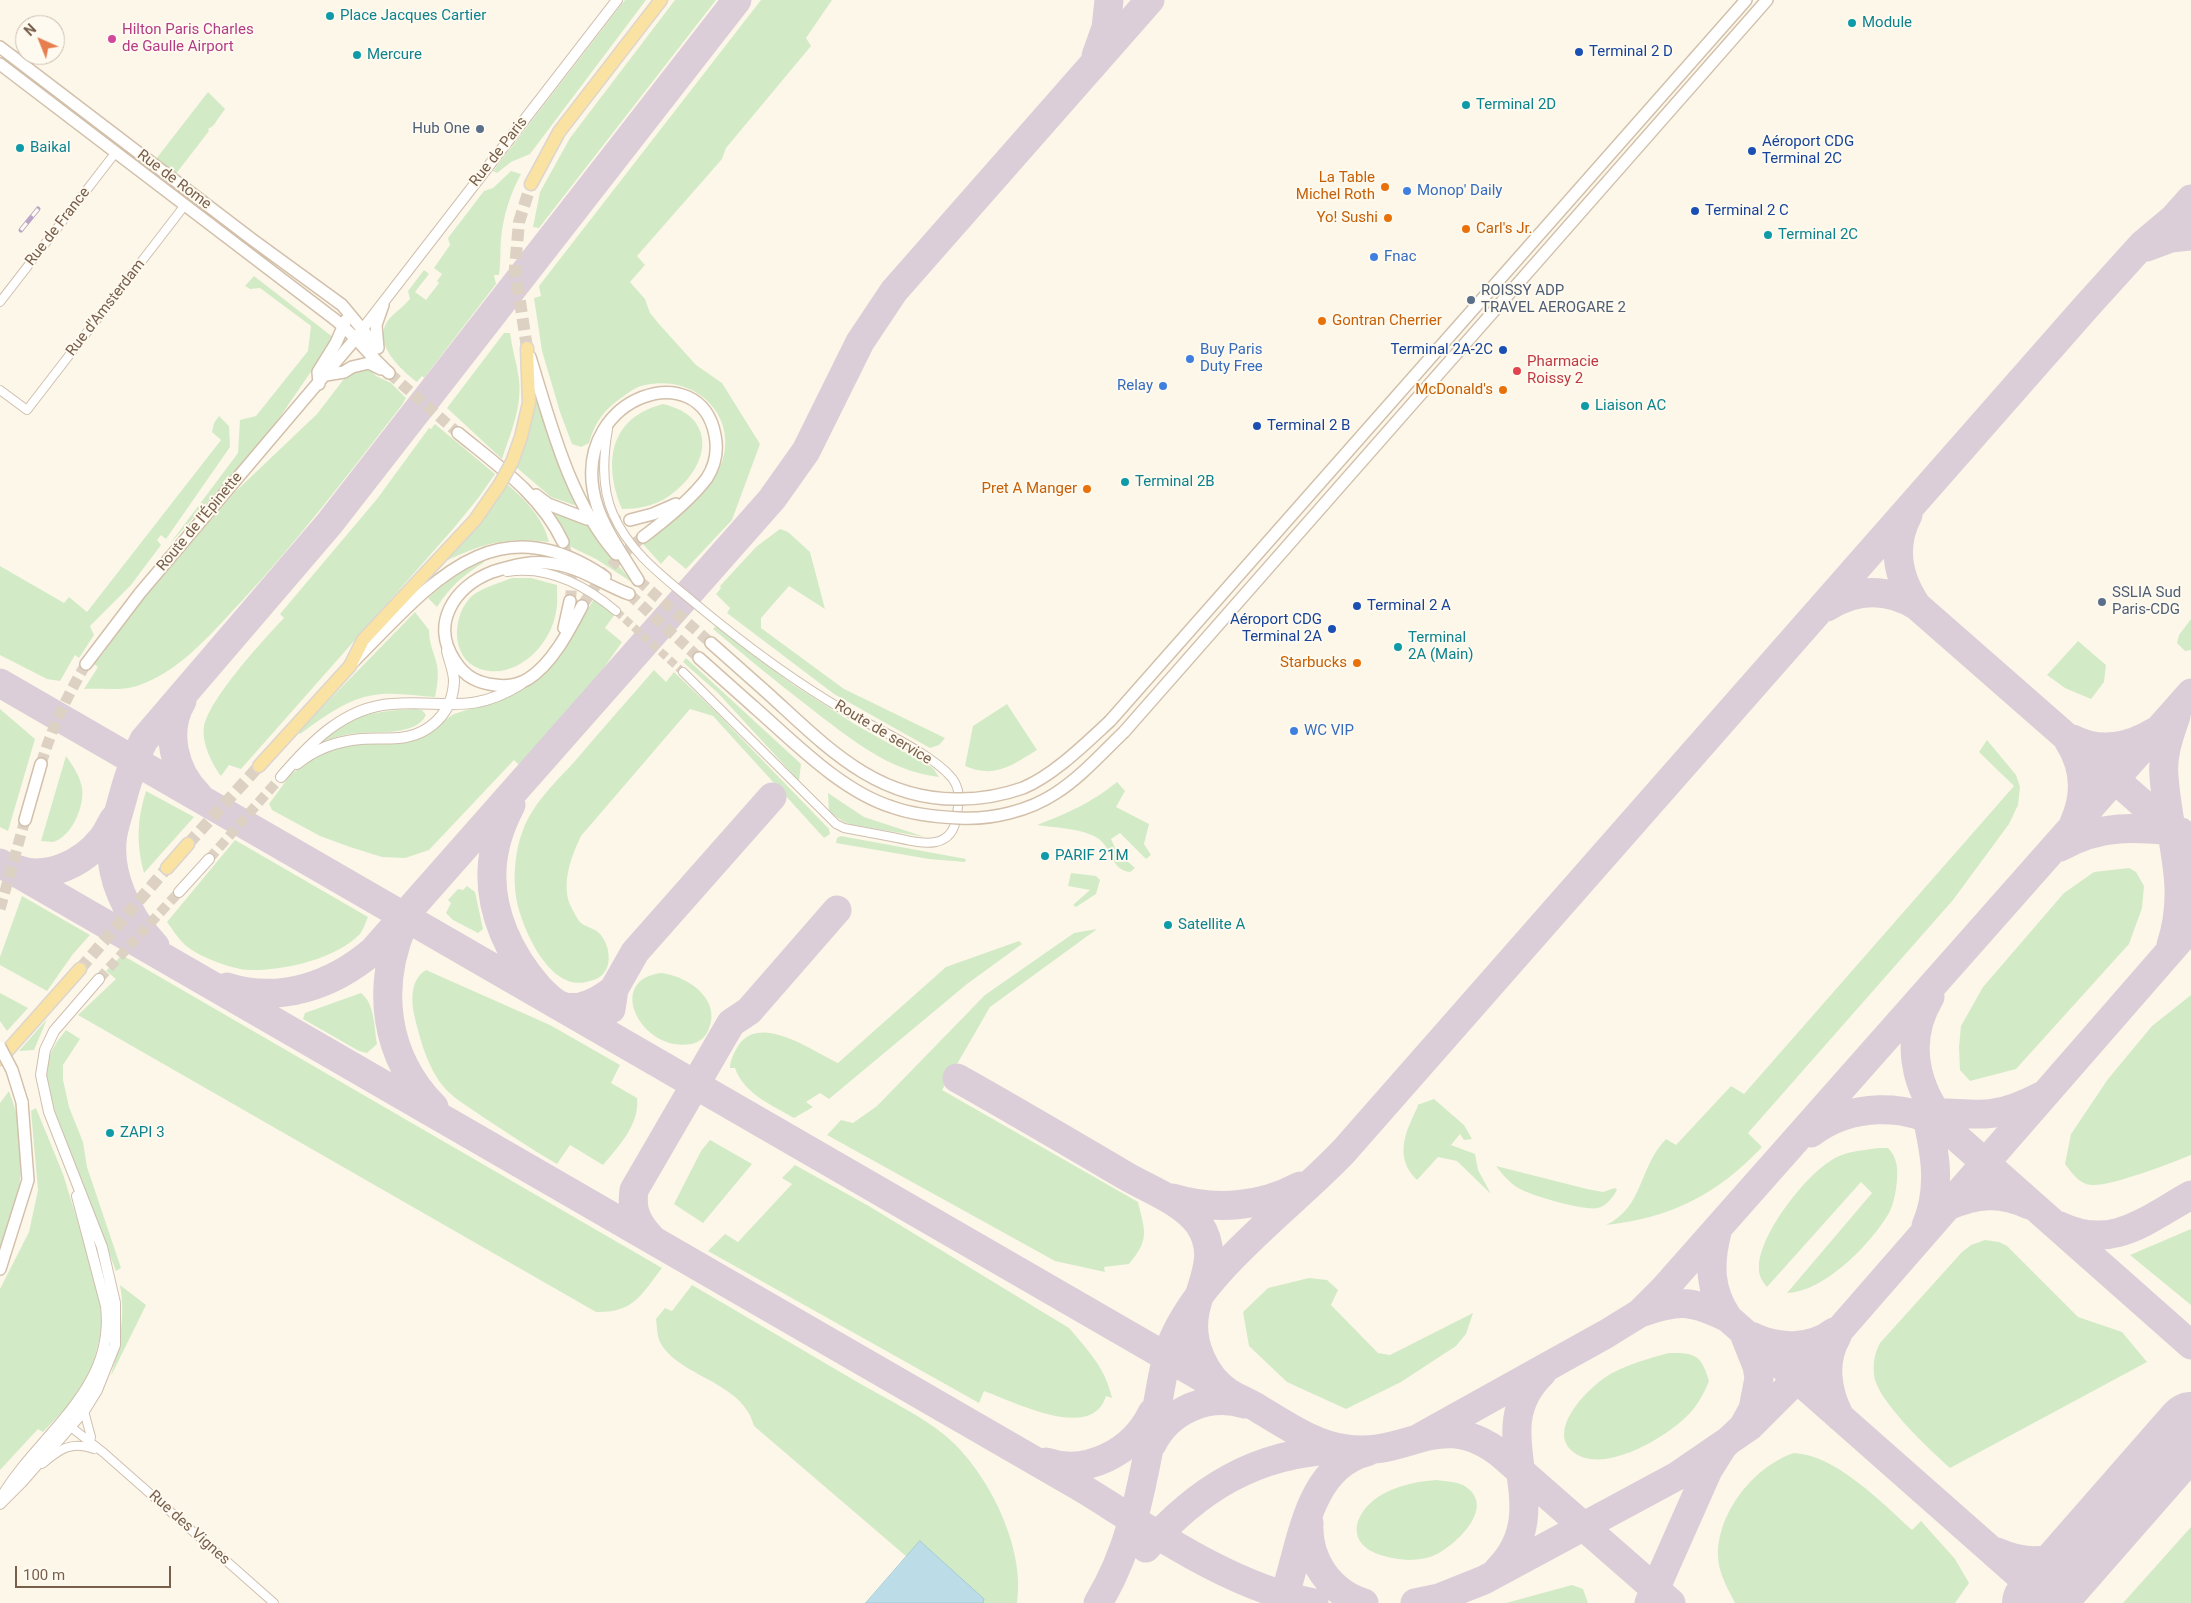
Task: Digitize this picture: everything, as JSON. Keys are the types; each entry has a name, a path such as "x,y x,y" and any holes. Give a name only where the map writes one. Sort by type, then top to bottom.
{"main road":[{"path":"531,184 559,132 661,0"},
{"path":"711,643 827,746 864,773 896,790 935,800 980,799 1024,788 1068,760 1110,721 1746,0"},
{"path":"699,658 818,762 853,788 890,807 930,817 977,820 1003,815 1055,794 1079,776 1124,732 1767,0"},
{"name":"Rue de Rome","path":"0,46 350,312 360,333"},
{"name":"Rue de Rome","path":"0,64 344,326 360,333"},
{"name":"Rue de Paris","path":"383,305 376,325 378,347 389,373"},
{"path":"344,326 350,312"},
{"name":"Route de l'Épinette","path":"322,379 318,372 344,326"},
{"name":"Rue de Paris","path":"360,333 378,347"},
{"path":"360,333 367,353 389,373"},
{"name":"Route de l'Épinette","path":"86,664 140,593 360,333"},
{"path":"350,666 363,640 475,520 500,484 512,462 529,403 527,348"},
{"path":"527,348 553,430 578,493 603,539 638,580 609,533 593,490 591,467 597,440 610,420 630,402 651,393 676,394 693,401 706,412 714,428 718,447 715,461 706,478 666,520 643,537"},
{"path":"322,379 344,372 352,367 369,363 389,373"},
{"path":"458,433 516,482 548,504 587,519"},
{"path":"516,482 550,518 563,542"},
{"path":"630,520 653,514 674,505 692,492"},
{"path":"259,766 350,666 443,575 476,556 506,548 535,547 560,552 583,562 629,594 610,587 580,570 555,564 532,563 511,565 480,577 465,589 452,604 444,625 446,648 468,677 483,684 514,686 528,679 542,667 582,606"},
{"path":"557,646 568,614 570,601"},
{"path":"25,820 41,764"},
{"path":"167,868 188,844"},
{"path":"0,1059 80,969"},
{"path":"0,1048 12,1070 22,1102 28,1180 4,1263 0,1269"}],"street":[{"name":"Rue de Paris","path":"360,333 617,0"},
{"name":"Rue de France","path":"0,302 116,152"},
{"name":"Rue d'Amsterdam","path":"0,390 27,410 185,205"},
{"name":"Route de service","path":"610,420 603,457 605,485 612,514 628,541 652,567 723,626 806,688 929,759 951,778 960,790 957,821 950,834 941,840 927,844 844,828 836,824 683,672"},
{"path":"480,577 521,571 534,571 553,575 594,593 616,611"},
{"path":"446,648 454,679 449,706 439,720 419,732 399,738 360,739 316,751 281,777 306,748 324,731 364,710 390,704 449,706 489,699 508,692 528,679"},
{"path":"179,892 209,859"},
{"path":"0,1500 22,1466 84,1411 98,1390 115,1345 115,1303 102,1247 49,1112 41,1075 44,1058 54,1031 99,979"},
{"path":"0,1504 22,1482 68,1425 92,1380 106,1344 107,1314 101,1280 67,1161"},
{"name":"Rue des Vignes","path":"84,1411 91,1437"},
{"name":"Rue des Vignes","path":"68,1425 91,1437 104,1453"},
{"name":"Rue des Vignes","path":"68,1425 104,1453 274,1603"},
{"name":"Rue des Vignes","path":"22,1482 64,1447 83,1445 104,1453"}],"green space":[{"path":"625,0 646,0 530,154 511,162 497,173 493,171"},
{"path":"675,0 716,0 539,228 533,227 540,192 570,138"},
{"path":"761,0 832,0 806,38 811,46 726,148 722,159 637,256 645,265 630,282 645,299 650,313 696,365 722,383 760,444 732,520 686,569 669,555 661,564 642,543 689,506 713,480 723,460 725,441 722,423 713,407 700,395 683,386 663,383 641,386 621,398 605,412 597,423 589,443 581,447 572,444 560,412 542,351 534,298 541,296 539,286"},
{"path":"208,92 225,109 175,175 156,159"},
{"path":"511,171 521,174 505,214 501,239 499,275 494,275 496,284 424,378 422,376 417,382 402,369 388,352 383,334 386,324 410,299 408,291 424,270 429,274 415,292 426,300 439,283 437,281 442,274 434,268 450,245 448,238 484,191 493,188"},
{"path":"254,276 334,338 269,433 169,545 238,453 240,420 256,416 308,351 311,326 260,288 250,289 245,286"},
{"path":"504,333 510,333 520,390 515,420 502,459 447,408"},
{"path":"370,369 376,376 391,383 406,398 323,506 261,580 205,640 166,672 131,688 84,689 98,667 94,664 105,651 108,640 234,493 317,414 347,375 356,370"},
{"path":"535,391 580,507 551,497 516,467"},
{"path":"663,404 681,411 694,420 700,432 702,445 700,458 693,472 683,485 669,496 646,506 622,509 613,475 612,459 615,444 621,431 631,420 645,411"},
{"path":"219,416 229,426 230,447 166,539 161,535 157,540 161,545 131,585 90,626 94,635 79,658 75,655 60,681 47,679 0,655 0,566 64,603 69,597 87,612 221,440 212,432 214,423"},
{"path":"435,424 495,474 453,529 241,769 229,765 221,776 208,753 204,739 204,726 216,700 238,670 284,618 280,614 377,499 429,428 431,429"},
{"path":"507,484 527,503 538,517 549,542 521,540 497,542 448,560 446,558"},
{"path":"554,512 587,523 592,533 633,583 596,559 567,545 552,516"},
{"path":"780,529 788,532 810,552 825,609 789,586 761,618 761,628 844,689 945,738 939,745 930,748 834,694 727,613 730,608 716,594 721,588 720,586 756,547"},
{"path":"485,560 457,582 437,607 428,598 455,576"},
{"path":"512,578 531,578 557,585 557,606 553,624 539,648 519,665 506,670 480,669 470,663 463,655 459,645 457,635 461,613 466,603 477,592"},
{"path":"594,599 615,614 605,628 622,642 536,765 518,764 514,760 429,850 405,858 382,857 320,836 272,810 269,804 291,774 314,758 344,745 417,739 454,714 510,696 530,685 562,650"},
{"path":"415,612 429,630 438,669 435,697 385,694 360,698 333,711 300,734 298,732"},
{"path":"2191,619 2191,650 2185,651 2177,643 2179,635"},
{"path":"716,626 792,684 856,725 933,768 939,777 920,774 903,768 869,751 854,741 797,698 713,629"},
{"path":"2078,641 2106,665 2104,682 2091,699 2065,688 2047,675"},
{"path":"686,658 801,764 799,781 718,693 683,662"},
{"path":"654,670 666,682 674,672 716,712 829,829 830,834 824,838 713,716 690,709 581,836 571,859 567,876 569,902 580,922 597,931 602,937 609,959 606,970 599,977 586,982 573,982 560,977 549,967 539,954 524,924 515,889 515,864 518,846 527,820 539,802"},
{"path":"1007,704 1037,750 1003,769 994,771 976,770 965,766 973,726"},
{"path":"0,709 35,739 8,831 0,827"},
{"path":"422,710 426,715 412,727 392,732 349,734 315,744 326,734 361,716 387,711"},
{"path":"1987,740 2016,775 2020,787 2018,805 2009,824 1953,900 1748,1133 1762,1147 1728,1178 1692,1201 1652,1216 1630,1222 1606,1225 1618,1217 1634,1198 1650,1162 1666,1139 1676,1145 1731,1086 1744,1094 2014,786 1979,752"},
{"path":"66,756 76,771 82,788 79,811 76,820 60,839 53,842 41,841"},
{"path":"1117,782 1125,791 1116,807 1149,824 1144,844 1151,855 1146,859 1120,833 1111,839 1117,852 1135,868 1130,872 1119,867 1103,843 1092,835 1037,825 1079,807"},
{"path":"146,791 194,817 144,873 141,863 139,822"},
{"path":"828,793 864,817 925,837 844,822 829,812"},
{"path":"841,836 966,859 965,862 929,859 836,843 837,838"},
{"path":"235,840 368,917 360,934 350,943 323,957 293,966 263,970 249,970 227,965 209,959 189,948 167,922"},
{"path":"2129,868 2136,872 2144,886 2142,908 2129,944 2016,1069 1970,1081 1960,1070 1959,1047 1961,1026 1983,987 2064,893 2094,872"},
{"path":"1071,873 1096,876 1100,880 1096,894 1076,907 1073,905 1090,890 1068,886"},
{"path":"467,886 475,892 483,929 478,933 453,920 446,913 451,903 448,900 458,889 463,890"},
{"path":"22,896 90,935 73,954 47,991 0,965 0,957"},
{"path":"1097,929 990,1007 942,1090 1138,1202 1144,1228 1143,1241 1140,1248 1129,1264 1104,1267 1105,1272 1055,1261 827,1135 841,1120 853,1123 877,1106 985,995 1074,933"},
{"path":"1019,941 1022,944 967,984 829,1099 820,1093 806,1102 813,1107 794,1118 752,1092 739,1077 735,1068 730,1068 731,1059 738,1046 748,1037 759,1033 787,1038 838,1063 946,967"},
{"path":"122,955 662,1268 642,1294 628,1306 609,1312 596,1312 78,1015 116,979 106,971"},
{"path":"426,970 550,1025 620,1065 611,1083 637,1098 637,1108 632,1126 603,1165 570,1145 557,1164 464,1104 443,1086 434,1074 427,1057 418,1031 413,1008 413,989 417,978"},
{"path":"661,973 692,984 707,1000 711,1009 711,1020 707,1034 699,1041 691,1044 673,1044 658,1038 645,1027 636,1014 633,1001 635,988 644,978"},
{"path":"0,993 28,1008 7,1031 0,1021"},
{"path":"361,993 366,998 371,1009 377,1044 367,1053 359,1051 303,1019 305,1013"},
{"path":"2191,995 2191,1155 2141,1174 2112,1182 2100,1185 2083,1183 2076,1178 2065,1164 2071,1134 2108,1079 2152,1026"},
{"path":"47,1019 34,1050 19,1051"},
{"path":"66,1030 80,1039 63,1065 63,1080 69,1107 83,1142 87,1167 121,1268 116,1271 50,1098 47,1078 48,1062 54,1047"},
{"path":"9,1091 20,1132 21,1175 13,1217 0,1257 0,1103"},
{"path":"1434,1099 1464,1125 1472,1139 1464,1140 1460,1134 1451,1145 1475,1154 1478,1170 1491,1194 1457,1161 1438,1157 1417,1180 1410,1171 1405,1162 1404,1153 1404,1144 1409,1125 1417,1105"},
{"path":"36,1108 63,1174 96,1281 102,1318 100,1337 90,1375 79,1394 43,1432 38,1429 0,1470 0,1289 29,1232 38,1190 31,1111"},
{"path":"710,1140 752,1164 703,1223 674,1204 701,1151"},
{"path":"1878,1148 1888,1148 1893,1155 1897,1167 1897,1180 1891,1209 1871,1238 1859,1252 1831,1275 1801,1291 1787,1293 1872,1193 1861,1182 1767,1287 1759,1272 1761,1252 1776,1221 1788,1204 1825,1164 1842,1155"},
{"path":"795,1165 867,1205 1069,1328 1101,1369 1112,1398 1106,1396 1098,1410 1085,1416 1069,1418 1032,1409 984,1391 979,1403 708,1251 725,1234 738,1242 792,1184 782,1178"},
{"path":"1496,1166 1587,1189 1603,1192 1615,1188 1617,1190 1603,1206 1597,1208 1581,1207 1537,1196 1522,1190 1511,1182"},
{"path":"2191,1229 2191,1305 2130,1255"},
{"path":"1985,1240 1999,1242 2007,1246 2078,1317 2122,1332 2147,1362 1950,1468 1908,1427 1887,1402 1875,1380 1874,1361 1880,1343 1962,1252 1971,1245"},
{"path":"1309,1278 1327,1280 1338,1290 1331,1305 1378,1353 1390,1355 1473,1313 1466,1334 1456,1346 1401,1382 1346,1409 1287,1382 1249,1346 1243,1312 1268,1288"},
{"path":"120,1285 146,1305 111,1376 122,1320"},
{"path":"692,1285 915,1415 947,1437 976,1470 990,1490 1001,1512 1016,1559 1017,1603 983,1603 983,1599 920,1542 907,1557 754,1426 748,1411 737,1399 724,1389 681,1364 669,1354 659,1340 656,1319 665,1308 672,1311"},
{"path":"1669,1353 1696,1357 1700,1360 1706,1372 1709,1381 1701,1398 1690,1413 1680,1423 1651,1442 1634,1451 1616,1457 1584,1458 1572,1451 1565,1441 1564,1431 1568,1419 1584,1396 1612,1373"},
{"path":"1794,1453 1826,1462 1842,1471 1873,1494 1912,1530 1921,1521 1955,1559 1969,1583 1955,1603 1735,1603 1718,1562 1719,1540 1724,1524 1731,1508 1752,1480 1779,1459"},
{"path":"1437,1480 1463,1485 1473,1493 1477,1503 1476,1513 1471,1523 1464,1533 1446,1549 1431,1557 1410,1560 1384,1556 1370,1550 1361,1543 1357,1534 1357,1525 1361,1515 1377,1498 1389,1491 1407,1485"},
{"path":"2191,1527 2191,1603 2123,1603"},
{"path":"1572,1585 1583,1589 1588,1603 1506,1603"}],"water":[{"path":"920,1541 984,1599 983,1603 866,1603"}],"taxiway":[{"path":"155,946 136,922 121,894 116,879 112,849 114,830 133,763 144,740 329,524 737,0"},
{"path":"1096,56 1106,28 1109,0"},
{"path":"227,987 247,992 267,993 305,988 341,973 373,951 772,499 806,451 860,342 894,291 1150,0"},
{"path":"1098,1603 1120,1558 1136,1510 1169,1350 1186,1315 1204,1289 1249,1240 1344,1151 2086,307 2143,244 2174,218 2191,199"},
{"path":"2147,247 2171,238 2191,236"},
{"path":"1908,515 1900,539 1898,550 1899,562 1905,584 1917,606"},
{"path":"1827,607 1850,596 1872,593 1894,596 1917,606 2191,846"},
{"path":"0,683 1229,1393"},
{"path":"1419,1438 1606,1334 1640,1313 1663,1290 2191,693"},
{"path":"182,701 174,725 174,750 183,774 198,795"},
{"path":"2171,945 2177,923 2179,881 2166,799 2164,761 2176,716"},
{"path":"2073,739 2094,746 2104,747 2125,744 2154,732"},
{"path":"2068,740 2078,760 2082,780 2081,801 2074,823"},
{"path":"611,1009 614,989 635,952 772,797"},
{"path":"511,805 498,836 492,870 494,902 504,933 511,947 528,975 538,987 559,1005 576,1007 590,1004 614,989"},
{"path":"16,869 40,873 52,871 75,862 85,856 104,837 114,819"},
{"path":"2060,847 2090,834 2119,829 2134,828 2181,832"},
{"path":"0,863 1082,1488 1193,1556 1253,1584 1283,1595 1314,1603"},
{"path":"651,1238 636,1216 633,1204 634,1190 731,1023 749,1011 837,910"},
{"path":"403,924 389,972 388,997 390,1020 395,1044 404,1066 417,1087 434,1107"},
{"path":"1415,1603 1439,1598 1484,1580 1677,1476 1750,1426 1796,1380 2191,927"},
{"path":"1930,997 1921,1016 1916,1035 1915,1053 1918,1072 1924,1089 1932,1106 1943,1122 1956,1137 2191,1345"},
{"path":"957,1078 1126,1176 1175,1202 1199,1224 1205,1235 1209,1258 1195,1312 1194,1335 1200,1357 1206,1368 1220,1386 1229,1393 1301,1434 1334,1447 1368,1450 1442,1434 1461,1435 1480,1441 1502,1455 1671,1603"},
{"path":"1922,1112 1996,1113 2009,1110 2041,1096"},
{"path":"1925,1108 1934,1152 1936,1182 1931,1211 1926,1226"},
{"path":"1811,1133 1826,1123 1843,1116 1879,1110 1915,1114 1947,1130"},
{"path":"1172,1198 1205,1205 1238,1205 1270,1199 1300,1186"},
{"path":"2060,1226 2079,1233 2112,1234 2143,1222 2191,1195"},
{"path":"1948,1206 1968,1199 1988,1196 2008,1198 2029,1205"},
{"path":"1717,1232 1714,1244 1712,1276 1717,1297 1728,1318"},
{"path":"1643,1312 1667,1305 1687,1304 1706,1308 1728,1318 2051,1603"},
{"path":"1751,1336 1772,1343 1794,1346 1815,1342 1834,1332"},
{"path":"1649,1603 1708,1470 1723,1446 1743,1427 1753,1409 1759,1378 1757,1366 1745,1336"},
{"path":"1837,1336 1829,1356 1828,1377 1829,1387 1840,1417"},
{"path":"1498,1570 1516,1546 1523,1521 1523,1495 1517,1445 1518,1420 1525,1396 1542,1373"},
{"path":"1152,1444 1168,1422 1191,1407 1217,1401 1245,1404"},
{"path":"1046,1462 1062,1466 1077,1466 1093,1463 1107,1457 1133,1439 1144,1427 1152,1413"},
{"path":"1146,1548 1165,1527 1186,1509 1207,1492 1230,1478 1279,1458 1335,1450"},
{"path":"1282,1603 1308,1514 1318,1493 1330,1475 1346,1461 1367,1452"},
{"path":"1309,1523 1312,1549 1316,1561 1323,1572 1340,1591 1364,1603"},
{"path":"1997,1552 2012,1558 2026,1560 2050,1559 2061,1555 2097,1534"}],"runway":[{"path":"2037,1603 2191,1427"}],"tunnel":[{"path":"527,348 515,268 519,222 531,184"},
{"path":"389,373 458,433"},
{"path":"594,519 612,522 630,520"},
{"path":"582,606 610,568 643,537"},
{"path":"563,542 571,578 570,601"},
{"path":"638,580 711,643"},
{"path":"629,594 699,658"},
{"path":"616,611 683,672"},
{"path":"41,764 61,712 86,664"},
{"path":"188,844 259,766"},
{"path":"209,859 281,777"},
{"path":"0,909 25,820"},
{"path":"80,969 167,868"},
{"path":"99,979 179,892"}],"railway":[{"path":"21,230 38,209"}],"place":[{"name":"Place Jacques Cartier","path":"330,16"},
{"name":"Module","path":"1852,23"},
{"name":"Hilton Paris Charles de Gaulle Airport","path":"112,39"},
{"name":"Terminal 2 D","path":"1579,52"},
{"name":"Mercure","path":"357,55"},
{"name":"Terminal 2D","path":"1466,105"},
{"name":"Hub One","path":"480,129"},
{"name":"Baikal","path":"20,148"},
{"name":"Aéroport CDG Terminal 2C","path":"1752,151"},
{"name":"La Table Michel Roth","path":"1385,187"},
{"name":"Monop' Daily","path":"1407,191"},
{"name":"Terminal 2 C","path":"1695,211"},
{"name":"Yo! Sushi","path":"1388,218"},
{"name":"Carl's Jr.","path":"1466,229"},
{"name":"Terminal 2C","path":"1768,235"},
{"name":"Fnac","path":"1374,257"},
{"name":"ROISSY ADP TRAVEL AEROGARE 2","path":"1471,300"},
{"name":"Gontran Cherrier","path":"1322,321"},
{"name":"Terminal 2A-2C","path":"1503,350"},
{"name":"Buy Paris Duty Free","path":"1190,359"},
{"name":"Pharmacie Roissy 2","path":"1517,371"},
{"name":"Relay","path":"1163,386"},
{"name":"McDonald's","path":"1503,390"},
{"name":"Liaison AC","path":"1585,406"},
{"name":"Terminal 2 B","path":"1257,426"},
{"name":"Terminal 2B","path":"1125,482"},
{"name":"Pret A Manger","path":"1087,489"},
{"name":"SSLIA Sud Paris-CDG","path":"2102,602"},
{"name":"Terminal 2 A","path":"1357,606"},
{"name":"Aéroport CDG Terminal 2A","path":"1332,629"},
{"name":"Terminal 2A (Main)","path":"1398,647"},
{"name":"Starbucks","path":"1357,663"},
{"name":"WC VIP","path":"1294,731"},
{"name":"PARIF 21M","path":"1045,856"},
{"name":"Satellite A","path":"1168,925"},
{"name":"ZAPI 3","path":"110,1133"}]}
